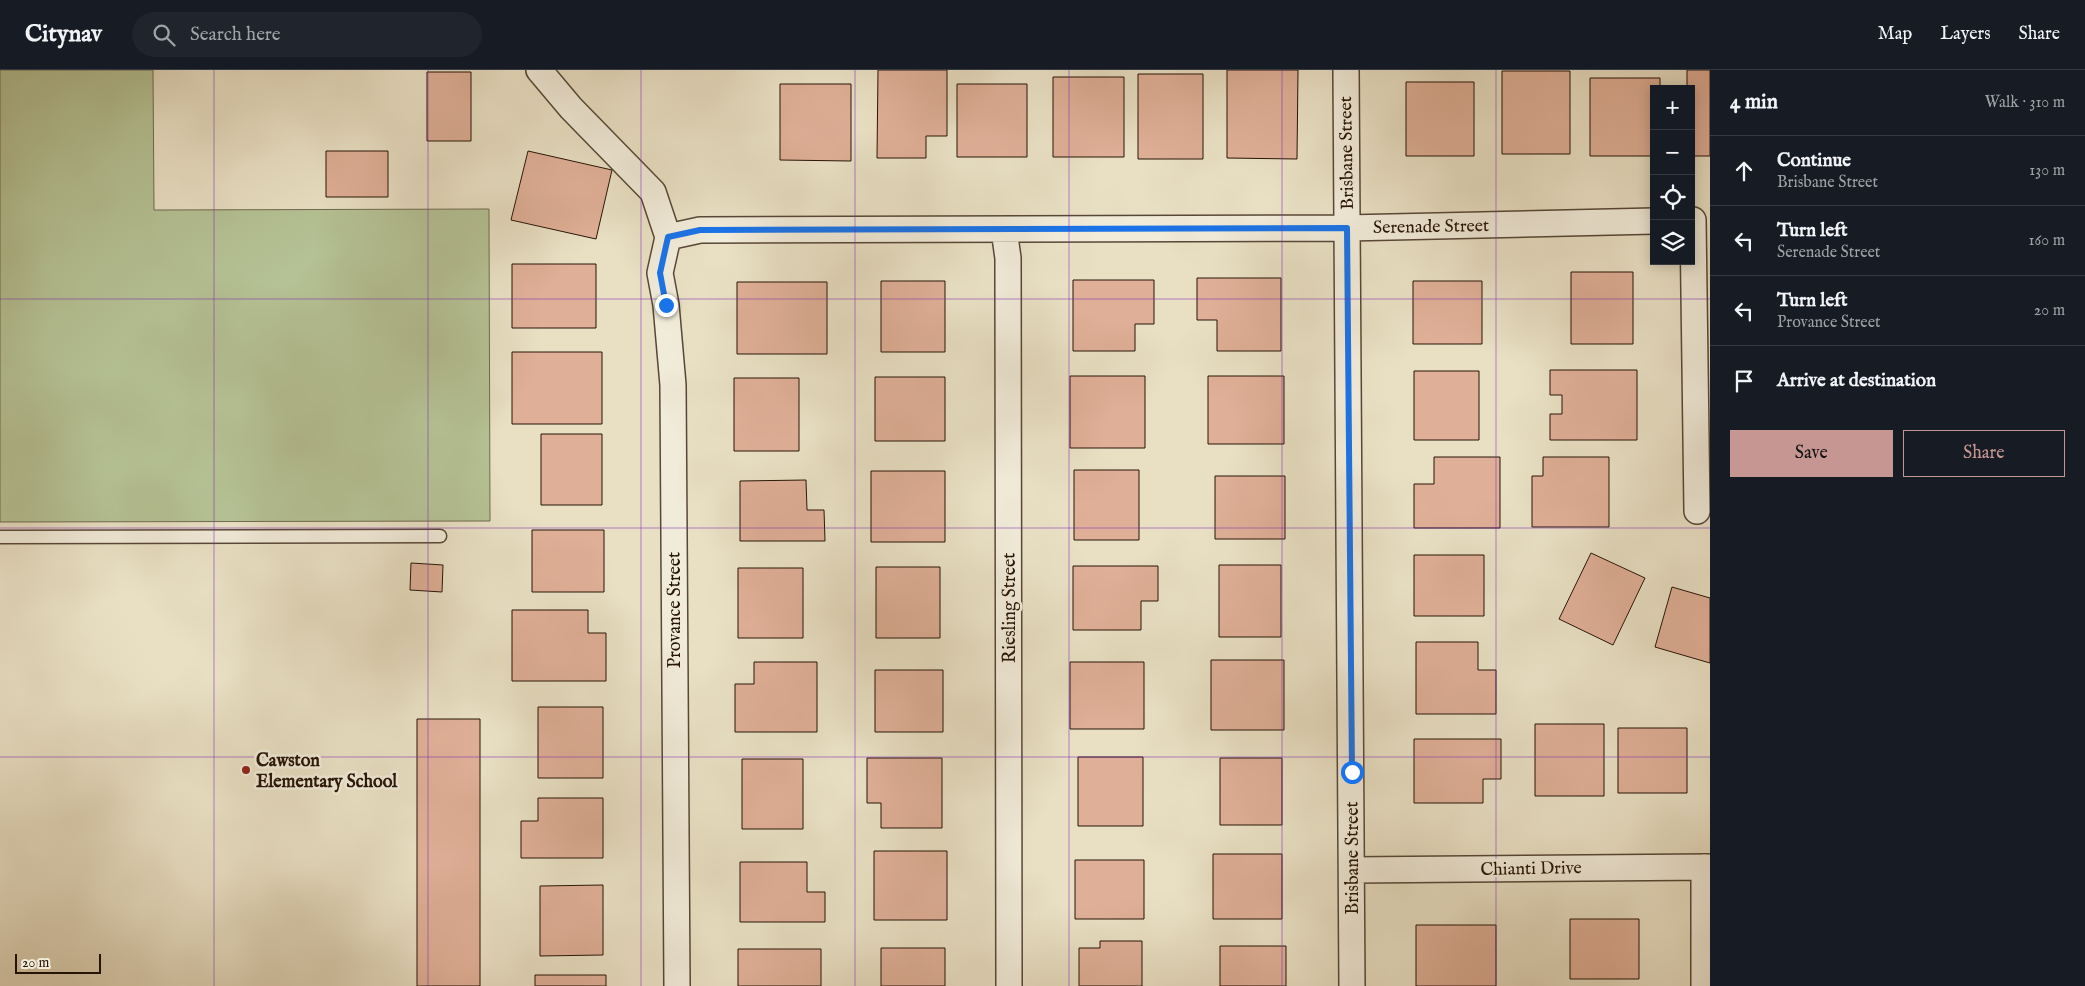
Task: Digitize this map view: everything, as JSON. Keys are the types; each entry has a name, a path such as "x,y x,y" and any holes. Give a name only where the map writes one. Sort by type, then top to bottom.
{"street":[{"path":"539,70 571,108 653,192 668,237"},
{"name":"Brisbane Street","path":"1346,70 1352,986"},
{"path":"1697,511 1698,220"},
{"name":"Serenade Street","path":"668,237 700,230 1347,228 1650,221"},
{"name":"Riesling Street","path":"1004,230 1008,258 1009,986"},
{"name":"Provance Street","path":"668,237 660,273 666,305 673,385 677,986"},
{"path":"1704,986 1707,867"},
{"name":"Chianti Drive","path":"1352,870 1707,867"}],"lane":[{"path":"0,537 440,536"}],"green space":[{"path":"0,70 153,70 154,210 489,209 490,521 0,522"}],"building":[{"path":"878,70 947,70 947,136 926,136 926,158 877,158"},
{"path":"1227,70 1298,70 1297,159 1227,158"},
{"path":"1687,70 1710,70 1710,156 1695,156 1695,85 1687,85"},
{"path":"1502,71 1570,71 1570,154 1502,154"},
{"path":"427,72 471,72 471,141 427,141"},
{"path":"1138,74 1203,74 1203,159 1138,159"},
{"path":"1053,77 1124,77 1124,157 1053,157"},
{"path":"1590,78 1660,78 1660,85 1650,85 1650,156 1590,156"},
{"path":"1406,82 1474,82 1474,156 1406,156"},
{"path":"780,84 851,84 851,161 780,160"},
{"path":"957,84 1027,84 1027,157 957,157"},
{"path":"326,151 388,151 388,197 326,197"},
{"path":"528,151 612,170 596,239 511,220"},
{"path":"512,264 596,264 596,328 512,328"},
{"path":"1571,272 1633,272 1633,344 1571,344"},
{"path":"1197,278 1281,278 1281,351 1217,351 1217,320 1197,320"},
{"path":"1073,280 1154,280 1154,324 1135,324 1135,351 1073,351"},
{"path":"881,281 945,281 945,352 881,352"},
{"path":"1413,281 1482,281 1482,344 1413,344"},
{"path":"737,282 827,282 827,354 737,354"},
{"path":"512,352 602,352 602,424 512,424"},
{"path":"1550,370 1637,370 1637,440 1550,440 1550,414 1562,414 1562,395 1550,395"},
{"path":"1414,371 1479,371 1479,440 1414,440"},
{"path":"1070,376 1145,376 1145,448 1070,448"},
{"path":"1208,376 1284,376 1284,444 1208,444"},
{"path":"875,377 945,377 945,441 875,441"},
{"path":"734,378 799,378 799,451 734,451"},
{"path":"541,434 602,434 602,505 541,505"},
{"path":"1434,457 1500,457 1500,528 1414,528 1414,484 1434,484"},
{"path":"1543,457 1609,457 1609,527 1532,527 1532,476 1543,476"},
{"path":"1074,470 1139,470 1139,540 1074,540"},
{"path":"871,471 945,471 945,542 871,542"},
{"path":"1215,476 1285,476 1285,539 1215,539"},
{"path":"806,480 807,510 824,510 825,541 740,541 740,481"},
{"path":"532,530 604,530 604,592 532,592"},
{"path":"1591,553 1645,578 1613,645 1559,619"},
{"path":"1414,555 1484,555 1484,616 1414,616"},
{"path":"411,563 443,565 442,592 410,590"},
{"path":"1219,565 1281,565 1281,637 1219,637"},
{"path":"1073,566 1158,566 1158,601 1141,601 1141,630 1073,630"},
{"path":"876,567 940,567 940,638 876,638"},
{"path":"738,568 803,568 803,638 738,638"},
{"path":"1672,587 1710,598 1710,663 1655,647"},
{"path":"512,610 588,610 588,633 606,633 606,681 512,681"},
{"path":"1416,642 1478,642 1478,670 1496,670 1496,714 1416,714"},
{"path":"1211,660 1284,660 1284,730 1211,730"},
{"path":"754,662 817,662 817,732 735,732 735,684 754,684"},
{"path":"1070,662 1144,662 1144,729 1070,729"},
{"path":"875,670 943,670 943,732 875,732"},
{"path":"538,707 603,707 603,778 538,778"},
{"path":"417,719 480,719 480,986 417,986"},
{"path":"1535,724 1604,724 1604,796 1535,796"},
{"path":"1618,728 1687,728 1687,793 1618,793"},
{"path":"1414,739 1501,739 1501,779 1483,779 1483,803 1414,803"},
{"path":"1078,757 1143,757 1143,826 1078,826"},
{"path":"867,758 942,758 942,828 881,828 881,803 867,803"},
{"path":"1220,758 1282,758 1282,825 1220,825"},
{"path":"742,759 803,759 803,829 742,829"},
{"path":"538,798 603,798 603,858 521,858 521,821 538,821"},
{"path":"874,851 947,851 947,920 874,920"},
{"path":"1213,854 1282,854 1282,919 1213,919"},
{"path":"1075,860 1144,860 1144,919 1075,919"},
{"path":"740,862 807,862 807,892 825,892 825,922 740,922"},
{"path":"603,885 603,955 540,956 540,886"},
{"path":"1570,919 1639,919 1639,979 1570,979"},
{"path":"1416,925 1496,925 1496,986 1416,986"},
{"path":"1100,941 1142,941 1142,986 1079,986 1079,948 1100,948"},
{"path":"1220,946 1286,946 1286,986 1220,986"},
{"path":"881,948 945,948 945,986 881,986"},
{"path":"738,949 821,949 821,986 738,986"},
{"path":"535,975 606,975 606,986 535,986"}],"place":[{"name":"Cawston Elementary School","path":"246,770"}],"route":[{"path":"666,305 660,273 668,237 700,230 1347,228 1352,772"}]}
